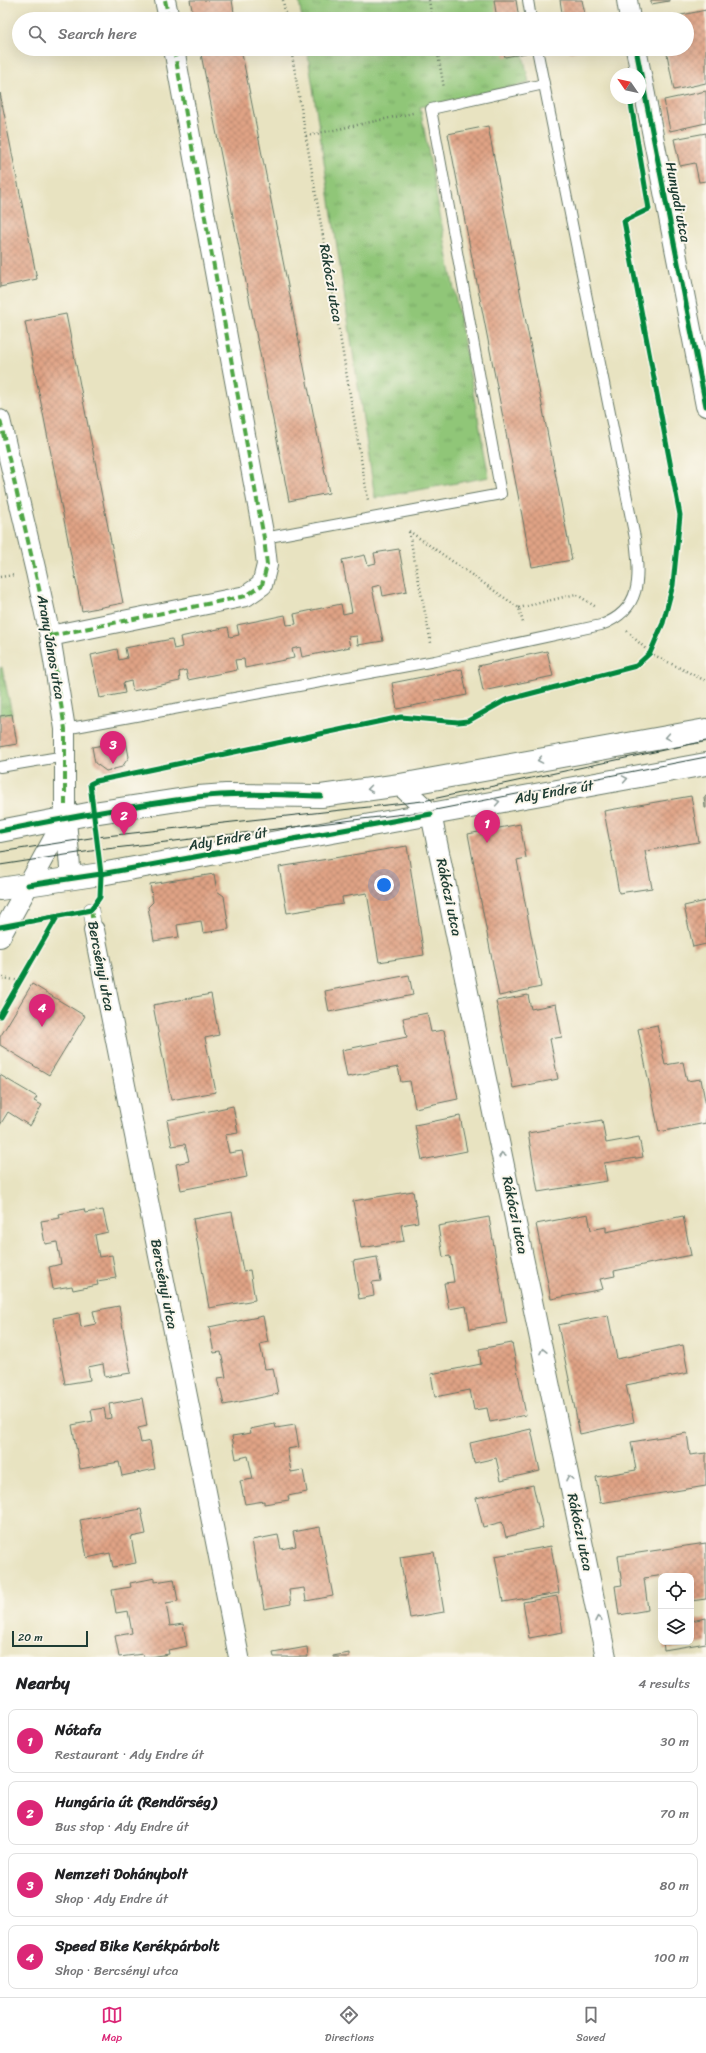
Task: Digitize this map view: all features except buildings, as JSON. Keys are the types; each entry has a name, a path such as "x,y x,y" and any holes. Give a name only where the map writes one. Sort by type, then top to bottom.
{"street":[{"path":"165,0 168,12"},
{"path":"627,0 629,12"},
{"path":"50,636 246,596 262,585 267,565 264,538 175,56"},
{"name":"Hunyadi utca","path":"637,56 706,406"},
{"name":"Arany János utca","path":"0,420 50,636 65,729 65,818 71,879"},
{"path":"0,831 65,818 198,797 226,795 321,796 400,785 706,730"},
{"name":"Ady Endre út","path":"9,885 71,879 706,764"},
{"path":"400,785 431,814"},
{"name":"Rákóczi utca","path":"431,814 606,1657"},
{"path":"3,932 9,885 65,818"},
{"name":"Bercsényi utca","path":"91,910 239,1657"}],"lane":[{"path":"528,0 530,12"},
{"path":"65,729 435,661 601,625 615,619 626,610 634,596 639,574 635,538 538,56"},
{"path":"264,538 501,494 431,108 544,84"},
{"path":"0,767 65,756"}],"path":[{"path":"283,0 285,12"},
{"path":"429,0 431,12"},
{"path":"438,56 446,105"},
{"path":"306,136 431,108"},
{"path":"406,512 435,661"},
{"path":"409,531 519,608 576,594 615,619 650,653 706,681"},
{"path":"645,657 650,653 652,647"},
{"path":"17,987 24,974"},
{"path":"3,978 20,981"}],"green space":[{"path":"299,0 512,0 515,12 301,12"},
{"path":"308,56 523,56 529,83 420,107 489,477 375,498"},
{"path":"2,667 12,714 0,716 0,668"}],"tram line":[{"path":"0,852 97,837 423,801 706,741"},
{"path":"0,865 98,850 430,811 706,757"}],"marked path":[{"path":"165,0 168,12"},
{"path":"50,636 246,596 262,585 267,565 264,538 175,56"},
{"path":"0,420 50,636 65,729 65,808"},
{"path":"91,910 94,930"}],"cycle path":[{"path":"637,56 706,406"},
{"path":"0,927 91,910 100,897 101,874 90,784 96,781 401,717 458,722 468,721 506,700 636,666 650,653 663,623 673,585 680,515 624,221 649,209 631,104"},
{"path":"0,831 98,812 212,795 243,794 321,796"},
{"path":"28,885 101,874 431,814"},
{"path":"0,1016 57,917"}],"place":[{"name":"Nemzeti Dohánybolt","path":"113,764"},
{"name":"Hungária út (Rendőrség)","path":"124,835"},
{"name":"Nótafa","path":"487,843"},
{"name":"Speed Bike Kerékpárbolt","path":"42,1027"}]}
